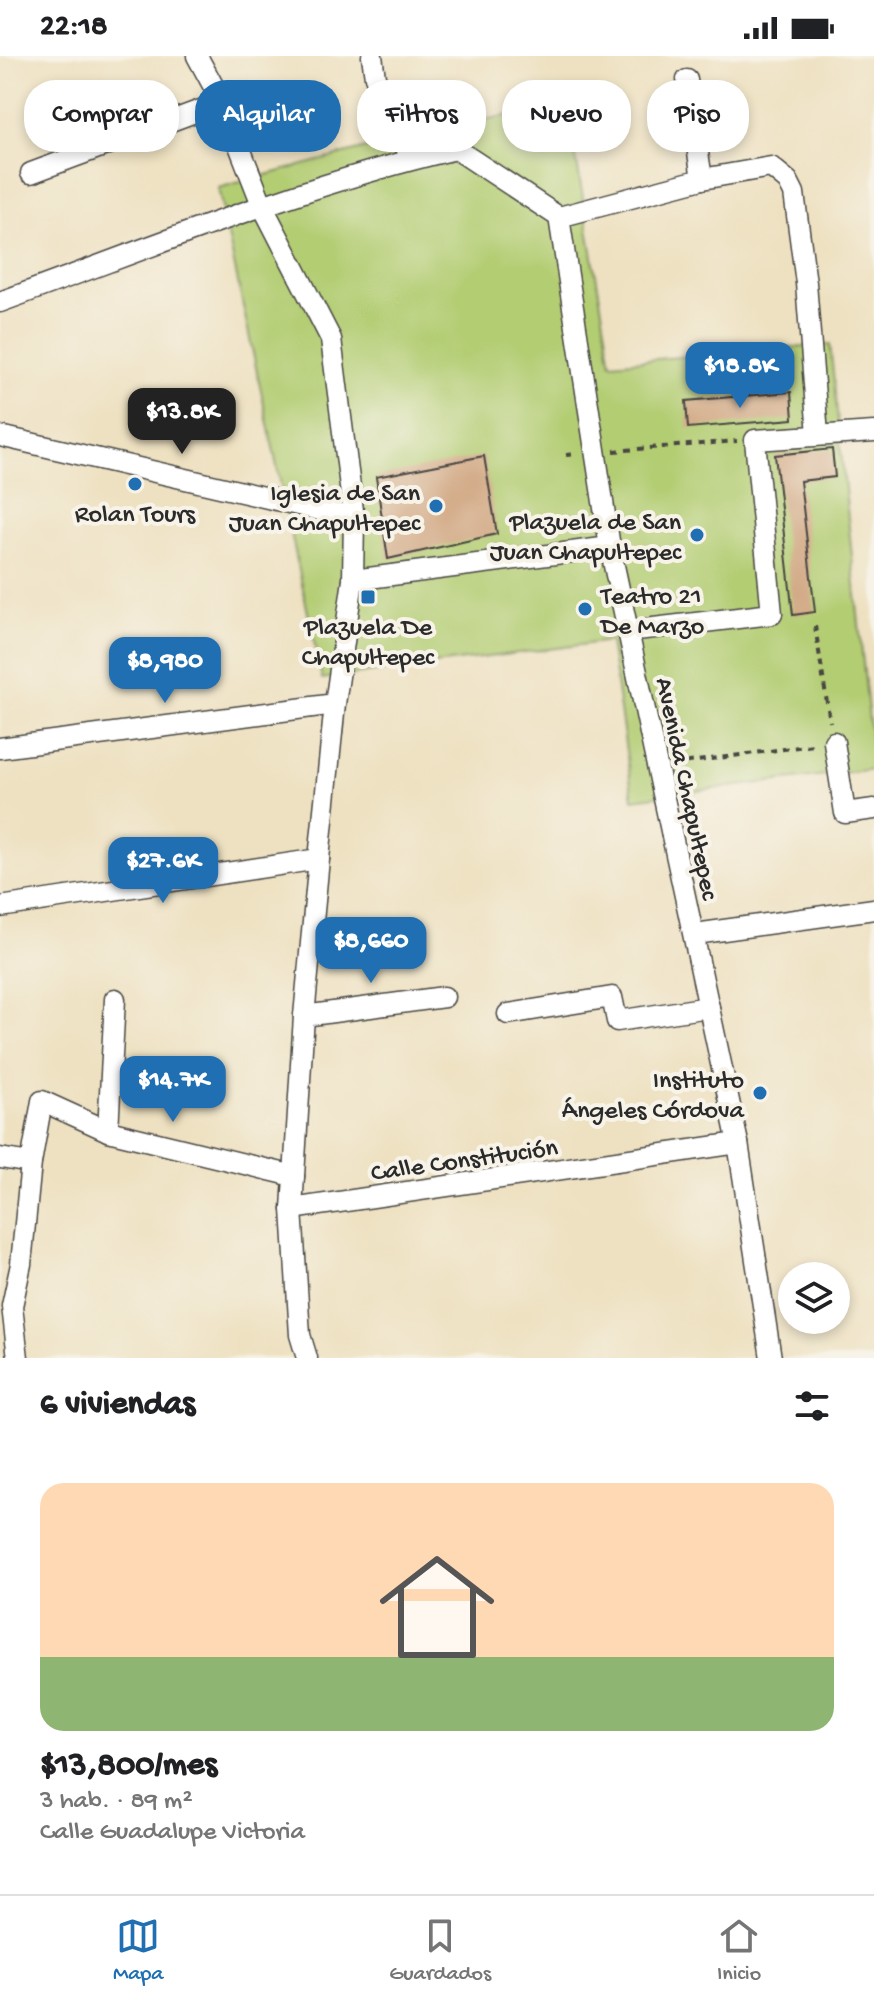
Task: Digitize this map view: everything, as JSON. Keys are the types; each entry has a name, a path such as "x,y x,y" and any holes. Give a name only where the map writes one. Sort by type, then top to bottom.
{"street":[{"path":"197,56 210,80"},
{"path":"372,56 375,77 411,159"},
{"path":"31,173 195,112"},
{"path":"0,302 263,207 411,159 456,149 559,217 702,179 771,167 788,181 794,193 806,283 818,435"},
{"path":"242,152 263,207 331,339 354,518 353,580 335,704 304,1016 292,1209 300,1335 307,1358"},
{"path":"698,152 702,179"},
{"name":"Avenida Chapultepec","path":"559,217 610,547 738,1143 771,1358"},
{"path":"628,631 772,614 755,440 874,432"},
{"path":"0,436 354,518"},
{"path":"353,580 610,547"},
{"path":"0,748 335,704"},
{"path":"834,742 845,813 874,809"},
{"path":"0,907 319,859"},
{"path":"695,934 874,909"},
{"path":"304,1016 444,997"},
{"path":"508,1014 612,997 617,1021 709,1007"},
{"path":"108,1131 115,999"},
{"path":"18,1358 6,1308 21,1264 31,1163 42,1101 108,1131 294,1176"},
{"name":"Calle Constitución","path":"292,1209 738,1143"},
{"path":"0,1158 31,1163"}],"path":[{"path":"595,452 755,440"},
{"path":"657,766 834,742 815,626"}],"green space":[{"path":"502,116 502,152 575,152 611,363 830,344 874,769 633,799 610,641 322,679 218,188 357,151 486,152 486,120"}],"building":[{"path":"791,392 793,419 688,428 686,401"},
{"path":"832,449 835,477 800,481 815,612 793,615 775,455"},
{"name":"Iglesia de San Juan Chapultepec","path":"484,456 497,534 388,559 376,477"}],"place":[{"name":"Rolan Tours","path":"135,484"},
{"name":"Iglesia de San Juan Chapultepec","path":"436,506"},
{"name":"Plazuela de San Juan Chapultepec","path":"697,535"},
{"name":"Plazuela De Chapultepec","path":"368,597"},
{"name":"Teatro 21 De Marzo","path":"585,609"},
{"name":"Instituto Ángeles Córdova","path":"760,1093"}]}
